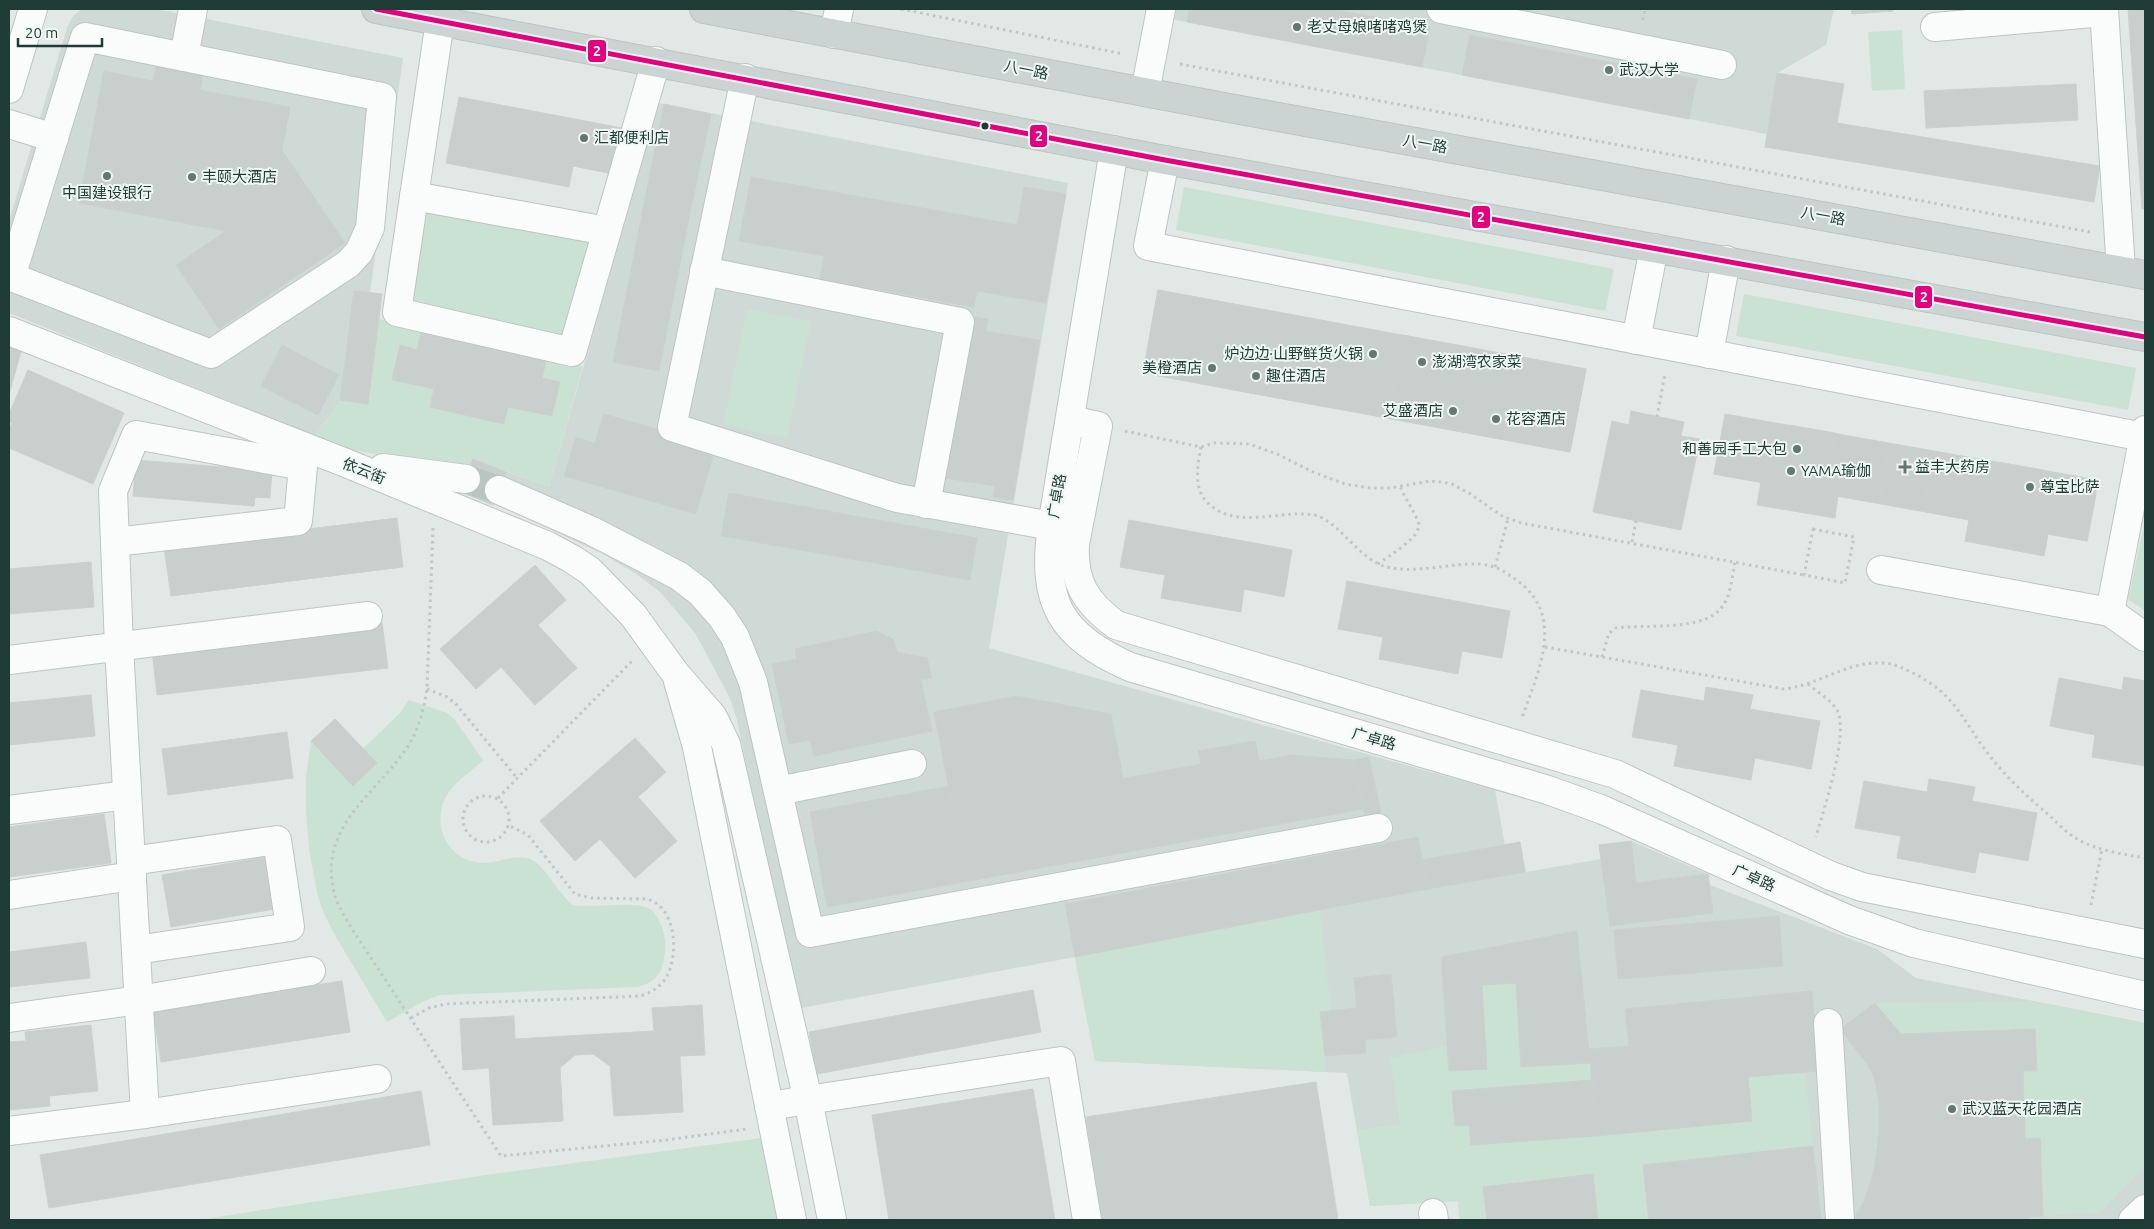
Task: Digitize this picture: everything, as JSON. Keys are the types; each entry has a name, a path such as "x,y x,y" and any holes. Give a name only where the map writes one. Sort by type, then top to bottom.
{"main road":[{"path":"376,9 745,78 1165,160 2145,337"},
{"name":"八一路","path":"704,9 836,21 1145,92 2133,273"}],"street":[{"path":"9,89 33,9"},
{"path":"184,56 193,9"},
{"path":"1145,92 1161,9"},
{"path":"1444,9 1722,65"},
{"path":"1935,27 2104,10 2120,238 2133,273"},
{"path":"440,21 397,312 572,352 656,61"},
{"path":"84,37 184,56 382,97 370,228 359,252 348,264 211,354 10,276 84,37"},
{"path":"745,78 672,427 897,498 1052,526"},
{"path":"9,124 54,138"},
{"name":"广卓路","path":"1114,150 1052,526 1048,574 1052,594 1060,614 1074,633 1083,641 1097,651 1130,667 1548,790 1603,810 1848,920 1914,943 2145,996"},
{"path":"1165,160 1148,246 1709,354 2145,433 2110,612"},
{"path":"414,196 607,230"},
{"path":"1636,340 1654,248"},
{"path":"1709,354 1726,260"},
{"path":"704,271 960,322 926,504"},
{"name":"依云街","path":"9,331 346,463 548,546 590,571 606,586 633,616 675,673"},
{"path":"1070,420 1098,426 1075,544 1074,560 1082,590 1101,614 1116,625 1615,774 1831,876 1862,887 2145,944"},
{"path":"115,542 298,521 303,466 136,434 113,490 115,542 119,646 145,1114"},
{"path":"346,463 466,479"},
{"path":"499,490 592,531 679,576 711,603 735,637 754,682 810,932 1378,828"},
{"path":"1881,570 2110,612 2145,637"},
{"path":"9,660 368,616"},
{"path":"675,673 713,717 726,744 808,1100 832,1220"},
{"path":"675,673 696,747 792,1220"},
{"path":"778,791 912,764"},
{"path":"9,810 128,795"},
{"path":"9,895 277,840 290,928 136,950"},
{"path":"9,1018 139,1000 311,971"},
{"path":"1828,1023 1840,1220"},
{"path":"771,1116 808,1100 1062,1061 1087,1220"},
{"path":"9,1131 145,1114 377,1079"},
{"path":"2133,1220 2145,1209"}],"path":[{"path":"900,9 1151,59 2120,238"},
{"path":"1657,417 1670,346"},
{"path":"1098,426 1201,447 1214,443 1249,444 1345,484 1370,488 1430,481 1452,484 1469,492 1508,519 1845,583 1854,537 1813,529 1804,575"},
{"path":"1201,447 1198,485 1203,500 1210,506 1228,515 1241,518 1297,514 1318,516 1363,555 1378,564 1390,568 1404,569 1455,564 1495,566 1522,585 1533,596 1542,615 1546,640 1514,744"},
{"path":"1378,564 1414,538 1419,530 1420,523 1404,499 1400,486"},
{"path":"434,500 427,689 417,728 408,746 343,824 338,835 333,858 332,881 338,905 502,1156 666,1140 771,1116"},
{"path":"1495,566 1508,519"},
{"path":"1632,542 1636,521"},
{"path":"1602,657 1607,637 1616,628 1698,622 1711,618 1723,606 1727,598 1735,562"},
{"path":"498,798 652,641"},
{"path":"1545,647 1784,690 1808,684 1850,666 1883,663 1901,667 1916,674 1944,694 1956,706 1992,759 2024,793 2067,832 2079,840 2102,849 2145,858"},
{"path":"1808,684 1828,700 1837,710 1840,718 1840,744 1808,865"},
{"path":"427,689 456,703 517,778"},
{"path":"483,795 498,798 508,810 508,825 499,838 492,842 477,840 465,831 462,816 469,802 483,795"},
{"path":"411,1018 429,1008 445,1004 640,996 656,989 667,976 672,956 672,936 668,916 662,907 654,901 647,899 591,898 575,894 528,835 508,825"},
{"path":"2086,933 2102,849"}],"shaded area":[{"path":"82,9 156,9 403,58 370,293 354,291 340,400 315,436 9,313 9,221 67,28 73,16"},
{"name":"武汉大学","path":"1146,9 1834,9 1826,45 1777,73 1767,134 1145,14"},
{"path":"659,103 1068,183 989,648 1495,790 1505,845 1520,842 1526,872 1601,859 1599,845 1631,841 1708,874 1710,885 1877,949 1916,978 2145,1023 2145,1220 1460,1220 1458,1201 1370,1206 1347,1073 1095,1061 1075,957 796,1009 737,720 730,698 695,633 660,592 638,575 603,554 511,511 461,492 473,459 549,487"}],"green space":[{"path":"1902,30 1905,89 1872,91 1868,32"},
{"path":"1184,187 1614,269 1605,311 1176,230"},
{"path":"426,206 596,237 565,339 411,304"},
{"path":"1744,294 2136,368 2128,410 1736,336"},
{"path":"747,309 811,322 787,438 723,425"},
{"path":"379,319 422,328 417,350 400,346 392,380 434,389 431,407 504,424 508,407 552,416 560,382 542,378 547,356 583,366 549,487 474,459 469,471 347,449 315,436 340,400 368,403"},
{"path":"2145,521 2145,611 2128,599"},
{"path":"409,700 447,713 455,720 483,760 451,789 444,800 441,825 449,846 458,855 482,863 514,858 532,860 542,868 573,905 634,905 650,909 661,925 665,942 663,965 659,974 652,981 637,987 440,995 422,1002 387,1022 324,914 317,892 309,849 306,777 311,741 353,786 377,763 363,749 400,713"},
{"path":"1320,910 1331,1011 1320,1012 1326,1072 1095,1061 1075,957"},
{"path":"1516,983 1521,1066 1590,1063 1592,1080 1452,1091 1455,1126 1469,1125 1471,1145 1752,1121 1748,1077 1805,1072 1813,1146 1643,1165 1649,1220 1598,1220 1592,1174 1483,1187 1487,1220 1460,1220 1458,1201 1370,1206 1357,1130 1400,1124 1390,1058 1447,1046 1449,1071 1487,1069 1482,985"},
{"path":"2032,1001 2145,1023 2145,1166 2099,1213 2043,1216 2040,1139 2025,1139 2023,1071 2037,1071 2035,1029 1901,1034 1875,1003"},
{"path":"762,1138 779,1220 199,1220 479,1176"}],"building":[{"path":"1189,9 1331,9 1430,27 1422,67 1187,22"},
{"path":"1851,9 1892,9 1893,11 1852,14"},
{"path":"2128,9 2145,9 2145,209 2142,209"},
{"path":"1470,35 1697,79 1689,119 1462,75"},
{"name":"丰颐大酒店","path":"158,58 204,67 200,90 290,107 282,150 345,243 219,329 176,265 226,231 79,203 104,71 153,81"},
{"path":"1777,73 1844,84 1837,123 2100,166 2094,202 1765,147"},
{"path":"2076,84 2078,120 1926,128 1924,91"},
{"path":"459,97 622,128 613,174 573,166 569,187 446,163"},
{"path":"664,104 711,114 691,208 645,199"},
{"path":"751,177 1017,225 1024,187 1066,194 1046,303 977,291 974,307 820,279 824,256 739,241"},
{"path":"645,199 691,208 659,371 613,362"},
{"path":"1158,290 1341,324 1326,407 1143,373"},
{"path":"1158,290 1586,369 1570,452 1143,373"},
{"path":"354,291 382,294 368,404 340,400"},
{"path":"966,316 988,319 986,331 1040,340 1013,500 993,497 995,486 946,478 963,379"},
{"path":"422,328 547,356 542,378 560,382 552,416 508,407 504,424 430,407 434,389 392,380 400,345 417,350"},
{"path":"1403,335 1586,369 1570,452 1387,418"},
{"path":"282,345 339,375 318,415 261,386"},
{"path":"9,347 21,351 9,395"},
{"path":"28,370 124,413 93,484 9,448 9,430 12,423 9,421 9,414"},
{"path":"1631,411 1684,422 1681,436 1700,439 1681,530 1593,512 1612,421 1629,425"},
{"path":"604,414 716,446 696,514 564,476 576,437 595,443"},
{"path":"1725,414 2098,480 2087,541 1714,474"},
{"path":"1789,425 1835,433 1832,447 1887,457 1879,503 1838,496 1835,518 1757,505 1761,482 1714,474 1723,427 1786,438"},
{"path":"473,459 506,472 493,505 461,492"},
{"path":"136,460 272,471 270,498 255,497 254,506 133,496"},
{"path":"1998,462 2043,470 2041,484 2096,494 2087,541 2048,534 2044,556 1965,541 1969,520 1923,511 1932,464 1995,476"},
{"path":"729,493 977,538 970,580 721,536"},
{"path":"397,518 403,567 171,596 164,547"},
{"path":"1129,520 1292,550 1284,597 1244,589 1241,612 1161,598 1165,575 1120,567"},
{"path":"91,562 94,607 9,614 9,569"},
{"path":"535,565 566,600 538,625 577,668 535,705 501,667 476,689 440,649"},
{"path":"1347,581 1510,611 1502,658 1462,651 1458,674 1379,659 1383,637 1338,629"},
{"path":"382,623 388,668 157,695 152,650"},
{"path":"876,631 893,639 897,652 927,658 932,678 921,680 932,731 814,756 810,740 789,744 772,664 797,659 795,649"},
{"path":"2124,677 2145,681 2145,766 2092,757 2095,735 2050,726 2059,678 2122,690"},
{"path":"1706,687 1753,695 1750,709 1820,721 1811,769 1755,758 1751,780 1674,766 1678,745 1632,737 1641,690 1704,701"},
{"path":"91,695 95,736 9,745 9,703"},
{"path":"1017,696 1111,714 1123,778 953,810 934,712"},
{"path":"335,719 377,763 353,786 311,741"},
{"path":"287,732 293,778 168,795 162,749"},
{"path":"635,738 666,772 638,797 677,841 635,878 600,839 575,861 540,821"},
{"path":"1255,741 1259,761 1291,755 1353,760 1363,809 827,907 810,812 949,786 953,810 1201,764 1198,751"},
{"path":"1369,757 1381,813 1365,817 1353,760"},
{"path":"1929,779 1975,787 1972,801 2037,813 2028,861 1979,852 1975,873 1897,858 1901,836 1855,828 1864,781 1927,792"},
{"path":"104,814 111,863 9,877 9,827"},
{"path":"1418,837 1428,889 1075,957 1065,904"},
{"path":"1631,841 1636,883 1708,874 1713,913 1610,926 1599,845"},
{"path":"1520,842 1525,872 1428,889 1422,860"},
{"path":"266,857 275,909 171,927 162,875"},
{"path":"1779,916 1783,966 1618,979 1614,930"},
{"path":"1577,931 1590,1063 1521,1067 1516,983 1482,985 1487,1069 1449,1071 1441,957"},
{"path":"86,942 90,978 9,987 9,952"},
{"path":"1391,974 1397,1037 1365,1040 1366,1053 1325,1056 1320,1012 1357,1008 1354,978"},
{"path":"342,981 350,1032 161,1062 153,1011"},
{"path":"1033,990 1041,1032 817,1074 809,1032"},
{"path":"1812,991 1819,1071 1748,1077 1752,1121 1597,1136 1589,1049 1629,1046 1625,1009"},
{"name":"武汉蓝天花园酒店","path":"1875,1003 1901,1034 2035,1029 2037,1071 2023,1071 2025,1139 2040,1138 2043,1216 2031,1217 2027,1220 1852,1220 1863,1204 1874,1172 1879,1134 1879,1101 1874,1077 1867,1064 1840,1029"},
{"path":"702,1005 705,1055 680,1056 683,1112 614,1116 610,1066 593,1054 575,1055 560,1068 563,1121 493,1125 489,1068 463,1070 460,1019 514,1016 515,1039 654,1031 652,1008"},
{"path":"91,1025 98,1091 49,1096 50,1106 9,1110 9,1042 26,1041 25,1032"},
{"path":"1592,1080 1597,1136 1471,1145 1469,1125 1455,1126 1452,1091"},
{"path":"1316,1082 1338,1220 1102,1220 1086,1117"},
{"path":"1033,1089 1055,1220 889,1220 872,1115"},
{"path":"421,1091 430,1145 49,1208 40,1155"},
{"path":"1813,1146 1821,1220 1649,1220 1643,1165"},
{"path":"1593,1174 1598,1220 1487,1220 1483,1187"}],"tunnel":[{"path":"466,479 499,490"}],"transit line":[{"name":"2","path":"376,9 1165,160 2145,337"}],"place":[{"name":"老丈母娘啫啫鸡煲","path":"1297,27"},
{"name":"武汉大学","path":"1609,70"},
{"name":"汇都便利店","path":"584,138"},
{"name":"中国建设银行","path":"107,176"},
{"name":"丰颐大酒店","path":"192,177"},
{"name":"炉边边·山野鲜货火锅","path":"1373,354"},
{"name":"澎湖湾农家菜","path":"1422,362"},
{"name":"美橙酒店","path":"1212,368"},
{"name":"趣住酒店","path":"1256,376"},
{"name":"艾盛酒店","path":"1453,411"},
{"name":"花容酒店","path":"1496,419"},
{"name":"和善园手工大包","path":"1797,449"},
{"name":"益丰大药房","path":"1905,467"},
{"name":"YAMA瑜伽","path":"1791,471"},
{"name":"尊宝比萨","path":"2030,487"},
{"name":"武汉蓝天花园酒店","path":"1952,1109"}]}
